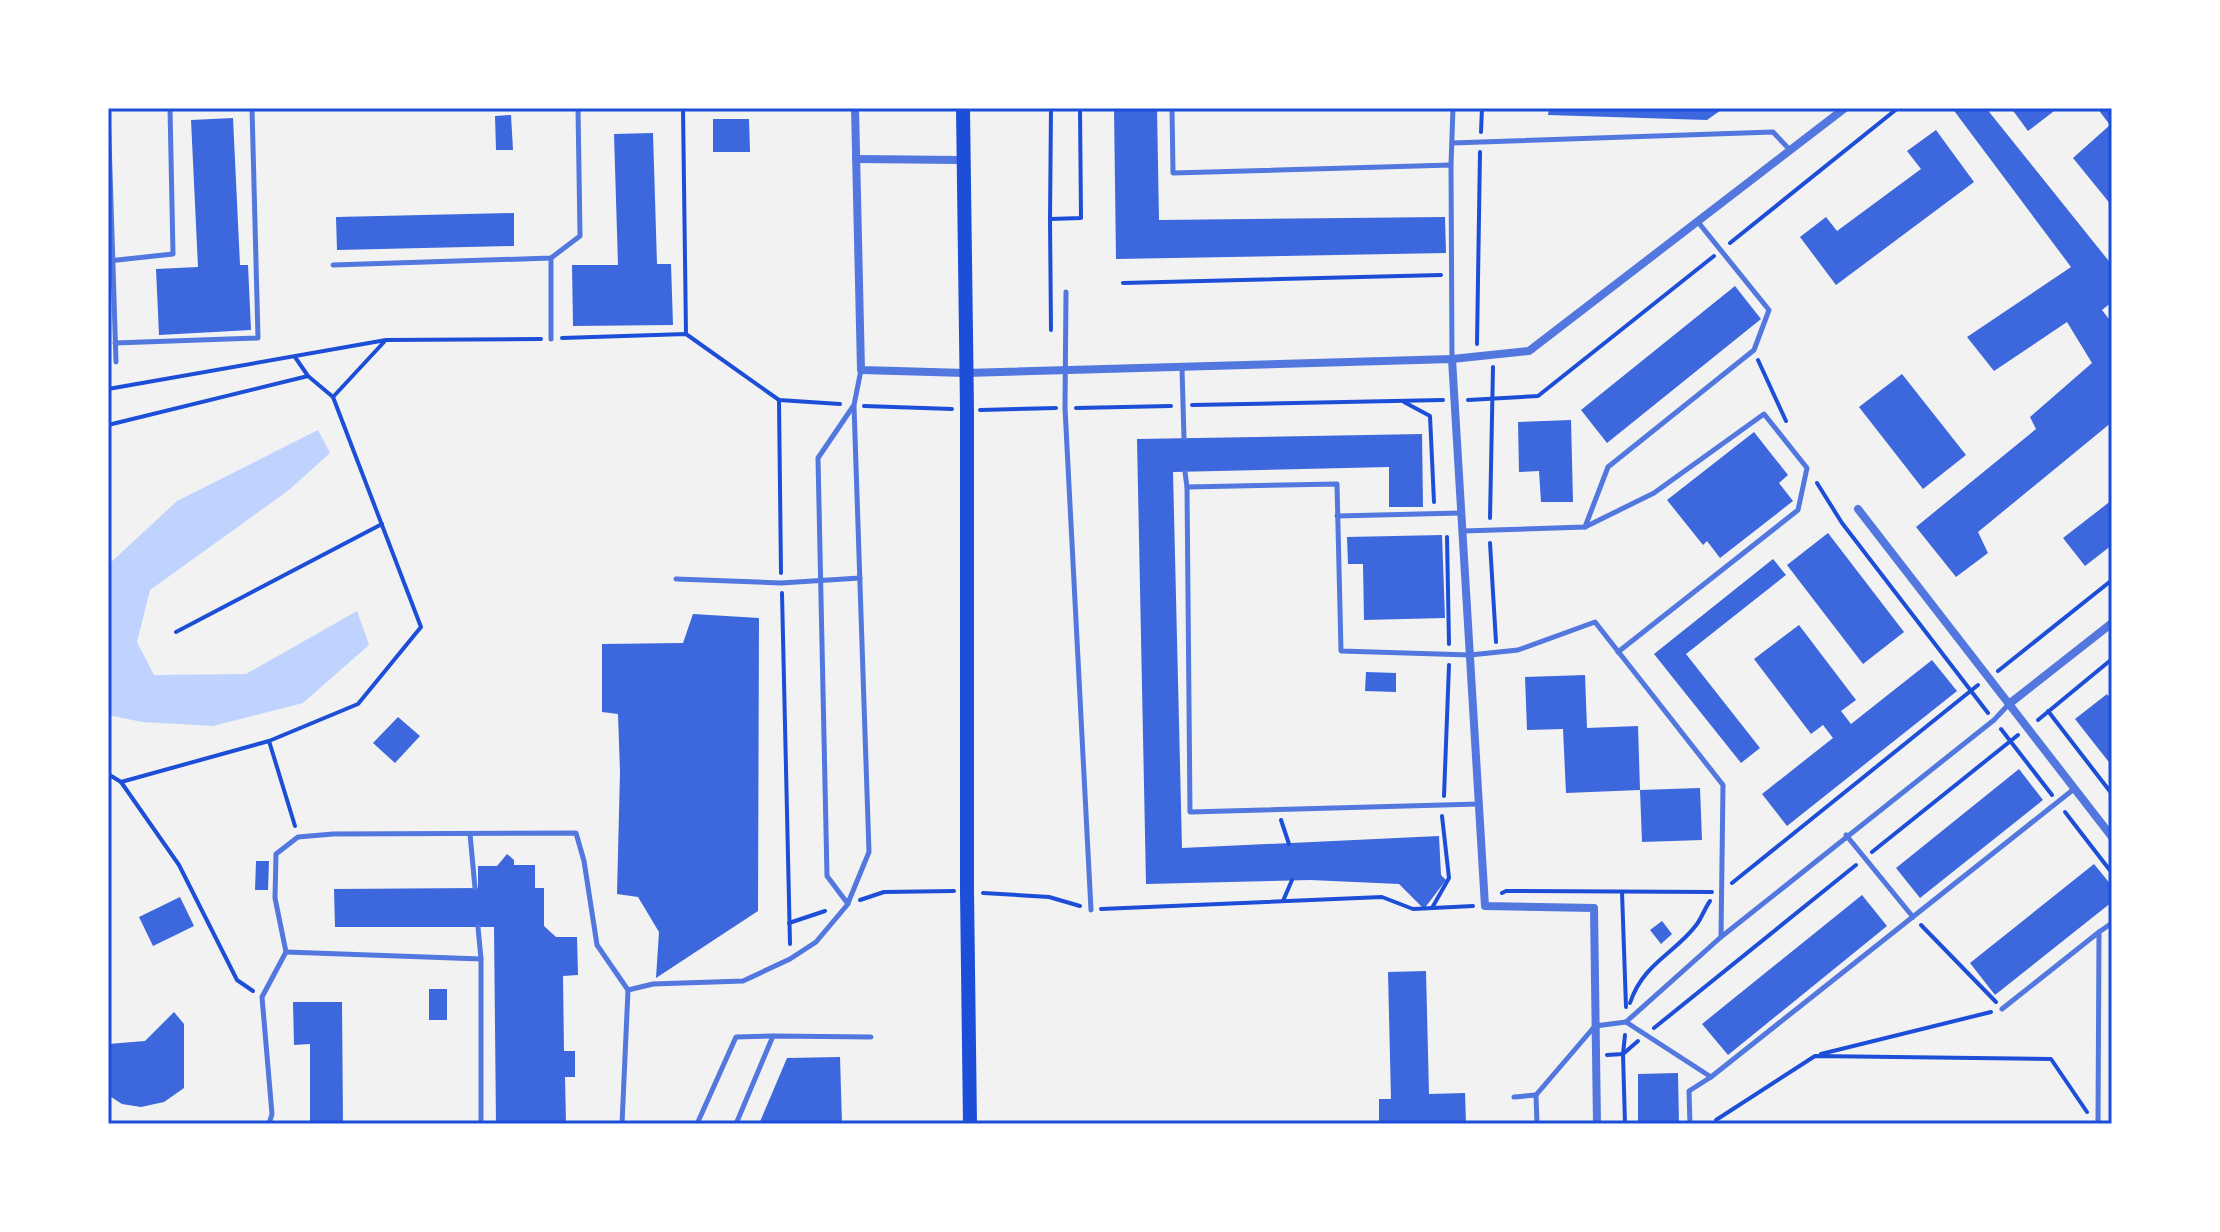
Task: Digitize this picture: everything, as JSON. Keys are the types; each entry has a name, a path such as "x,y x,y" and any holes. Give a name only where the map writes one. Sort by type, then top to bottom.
{"main road":[{"path":"963,108 970,1124"}],"street":[{"path":"855,108 861,370 966,373 1452,359 1529,351 1845,108"},
{"path":"856,159 962,160"},
{"path":"1452,359 1485,906 1594,908 1597,1124"},
{"path":"1858,509 2112,837"},
{"path":"2009,704 2112,623"}],"lane":[{"path":"110,261 173,254 170,108"},
{"path":"115,343 258,338 252,108"},
{"path":"333,265 551,258 580,236 578,108"},
{"path":"1172,108 1173,173 1451,165"},
{"path":"1452,359 1453,108"},
{"path":"110,110 110,261 116,362"},
{"path":"1452,143 1773,132 1790,150"},
{"path":"1585,527 1608,467 1754,350 1769,310 1698,222"},
{"path":"551,258 551,339"},
{"path":"1066,292 1065,408 1091,910"},
{"path":"1182,368 1184,438"},
{"path":"628,990 653,984 743,981 790,959 816,942 848,904 869,852 854,405 861,370"},
{"path":"848,904 827,876 818,458 854,405"},
{"path":"1463,531 1585,527 1654,493 1764,414 1807,468 1798,510 1618,652"},
{"path":"1185,472 1190,812 1479,804"},
{"path":"1187,487 1337,484 1341,651 1470,655 1518,650 1595,622 1723,785 1721,937"},
{"path":"1337,516 1461,513"},
{"path":"676,579 781,583 860,578"},
{"path":"1537,1124 1536,1095 1595,1026 1626,1022 1721,937 1994,720 2009,704"},
{"path":"1690,1124 1689,1091 1711,1077 2075,789"},
{"path":"269,1124 272,1114 262,997 286,952 275,898 276,854 298,837 333,834 576,833 584,861 597,945 628,990 622,1124"},
{"path":"470,834 475,888"},
{"path":"1846,835 1913,917"},
{"path":"2002,1009 2112,923"},
{"path":"478,927 481,959 481,1124"},
{"path":"2096,1124 2099,932"},
{"path":"286,952 481,959"},
{"path":"1626,1022 1711,1077"},
{"path":"736,1124 773,1036"},
{"path":"697,1124 736,1037 871,1037"},
{"path":"1514,1097 1536,1095"}],"path":[{"path":"683,108 686,334"},
{"path":"1051,108 1052,340"},
{"path":"1050,219 1081,218 1080,108"},
{"path":"1482,108 1477,347 1493,355 1490,531 1496,652"},
{"path":"108,389 386,340 686,334 779,400 967,410 1538,396 1898,108"},
{"path":"1123,283 1452,275"},
{"path":"333,397 386,340"},
{"path":"1754,350 1790,428"},
{"path":"121,782 269,741 358,704 421,627 333,397 308,376 295,357"},
{"path":"1052,371 1053,408"},
{"path":"108,425 308,376"},
{"path":"779,400 790,959"},
{"path":"1807,468 1842,523 2112,873"},
{"path":"176,632 382,524"},
{"path":"789,923 884,892 967,891 1049,897 1091,910 1382,897 1413,909 1485,906 1506,891 1722,892 2112,580"},
{"path":"1625,1124 1623,1054 2112,659"},
{"path":"2048,711 2112,794"},
{"path":"269,741 298,837"},
{"path":"108,774 121,782 179,865 237,980 262,997"},
{"path":"1277,809 1289,844"},
{"path":"1283,901 1292,880"},
{"path":"1622,891 1626,1022"},
{"path":"1631,999 1657,961 1697,925 1708,902"},
{"path":"1716,1124 1716,1120 1815,1056 2002,1009 1913,917"},
{"path":"1668,942 1671,948"},
{"path":"1815,1056 2051,1059 2096,1124"}],"water":[{"path":"318,430 330,453 289,490 150,590 137,642 154,675 246,674 357,611 369,645 303,703 213,726 142,722 108,715 108,565 177,501"}],"building":[{"path":"1114,108 1157,108 1159,220 1445,217 1446,253 1116,259"},
{"path":"1549,108 1724,108 1707,120 1548,115"},
{"path":"1952,108 1986,108 2112,265 2112,302 2102,310 2112,323 2112,422 1978,532 1988,553 1956,577 1916,527 2036,429 2030,417 2092,363 2067,322 1994,371 1967,337 2071,267"},
{"path":"2011,108 2058,108 2028,131"},
{"path":"2097,108 2112,108 2112,206 2073,158 2110,125"},
{"path":"511,115 513,150 496,150 495,116"},
{"path":"233,118 240,265 248,265 251,330 159,335 156,269 198,267 191,120"},
{"path":"713,119 749,119 750,152 713,152"},
{"path":"1936,130 1974,182 1836,285 1800,237 1826,217 1837,231 1921,169 1907,151"},
{"path":"653,133 657,264 671,264 673,325 573,326 572,265 618,265 614,134"},
{"path":"514,213 514,246 337,250 336,217"},
{"path":"1735,286 1761,319 1607,443 1581,410"},
{"path":"1902,374 1966,455 1923,489 1859,407"},
{"path":"1571,420 1573,502 1541,502 1539,471 1519,472 1518,422"},
{"path":"1754,432 1788,475 1779,483 1793,501 1720,558 1707,541 1703,545 1667,500"},
{"path":"1422,434 1423,507 1389,507 1389,467 1173,472 1182,848 1439,836 1441,875 1446,880 1424,909 1399,884 1310,880 1146,884 1137,439"},
{"path":"2112,500 2112,545 2085,566 2063,538"},
{"path":"1828,533 1904,632 1863,664 1787,565"},
{"path":"1442,535 1445,618 1364,620 1363,564 1348,564 1347,537"},
{"path":"1773,559 1786,575 1686,654 1760,748 1741,763 1654,654"},
{"path":"693,614 759,618 758,911 656,978 659,932 638,897 617,894 618,714 602,712 602,644 683,643"},
{"path":"1799,625 1856,700 1841,711 1851,724 1932,660 1957,691 1787,826 1762,794 1833,738 1823,725 1811,734 1754,659"},
{"path":"1366,672 1396,673 1396,692 1365,691"},
{"path":"1585,675 1587,728 1638,726 1640,790 1566,793 1563,729 1527,730 1525,677"},
{"path":"2107,694 2112,701 2112,766 2075,719"},
{"path":"398,717 420,736 395,763 373,743"},
{"path":"2019,769 2043,800 1920,898 1896,868"},
{"path":"1700,788 1702,840 1642,842 1640,790"},
{"path":"507,854 514,860 514,865 535,865 535,888 544,888 544,926 556,937 577,937 578,975 563,976 564,1051 575,1051 575,1077 565,1077 566,1124 496,1124 494,927 335,927 334,889 478,888 478,866 497,866"},
{"path":"256,861 269,861 268,890 255,890"},
{"path":"2094,864 2112,886 2112,902 1995,995 1970,963"},
{"path":"1862,895 1887,926 1728,1055 1702,1024"},
{"path":"180,897 194,926 153,946 139,917"},
{"path":"1662,921 1672,934 1661,944 1650,930"},
{"path":"1426,971 1429,1094 1465,1093 1466,1124 1379,1124 1379,1099 1391,1099 1388,972"},
{"path":"429,989 447,989 447,1020 429,1020"},
{"path":"293,1002 342,1002 343,1124 310,1124 310,1044 294,1045"},
{"path":"174,1012 184,1024 184,1088 164,1102 141,1107 122,1104 108,1095 108,1044 145,1041"},
{"path":"840,1057 842,1124 759,1124 787,1058"},
{"path":"1678,1073 1679,1124 1638,1124 1638,1074"}]}
